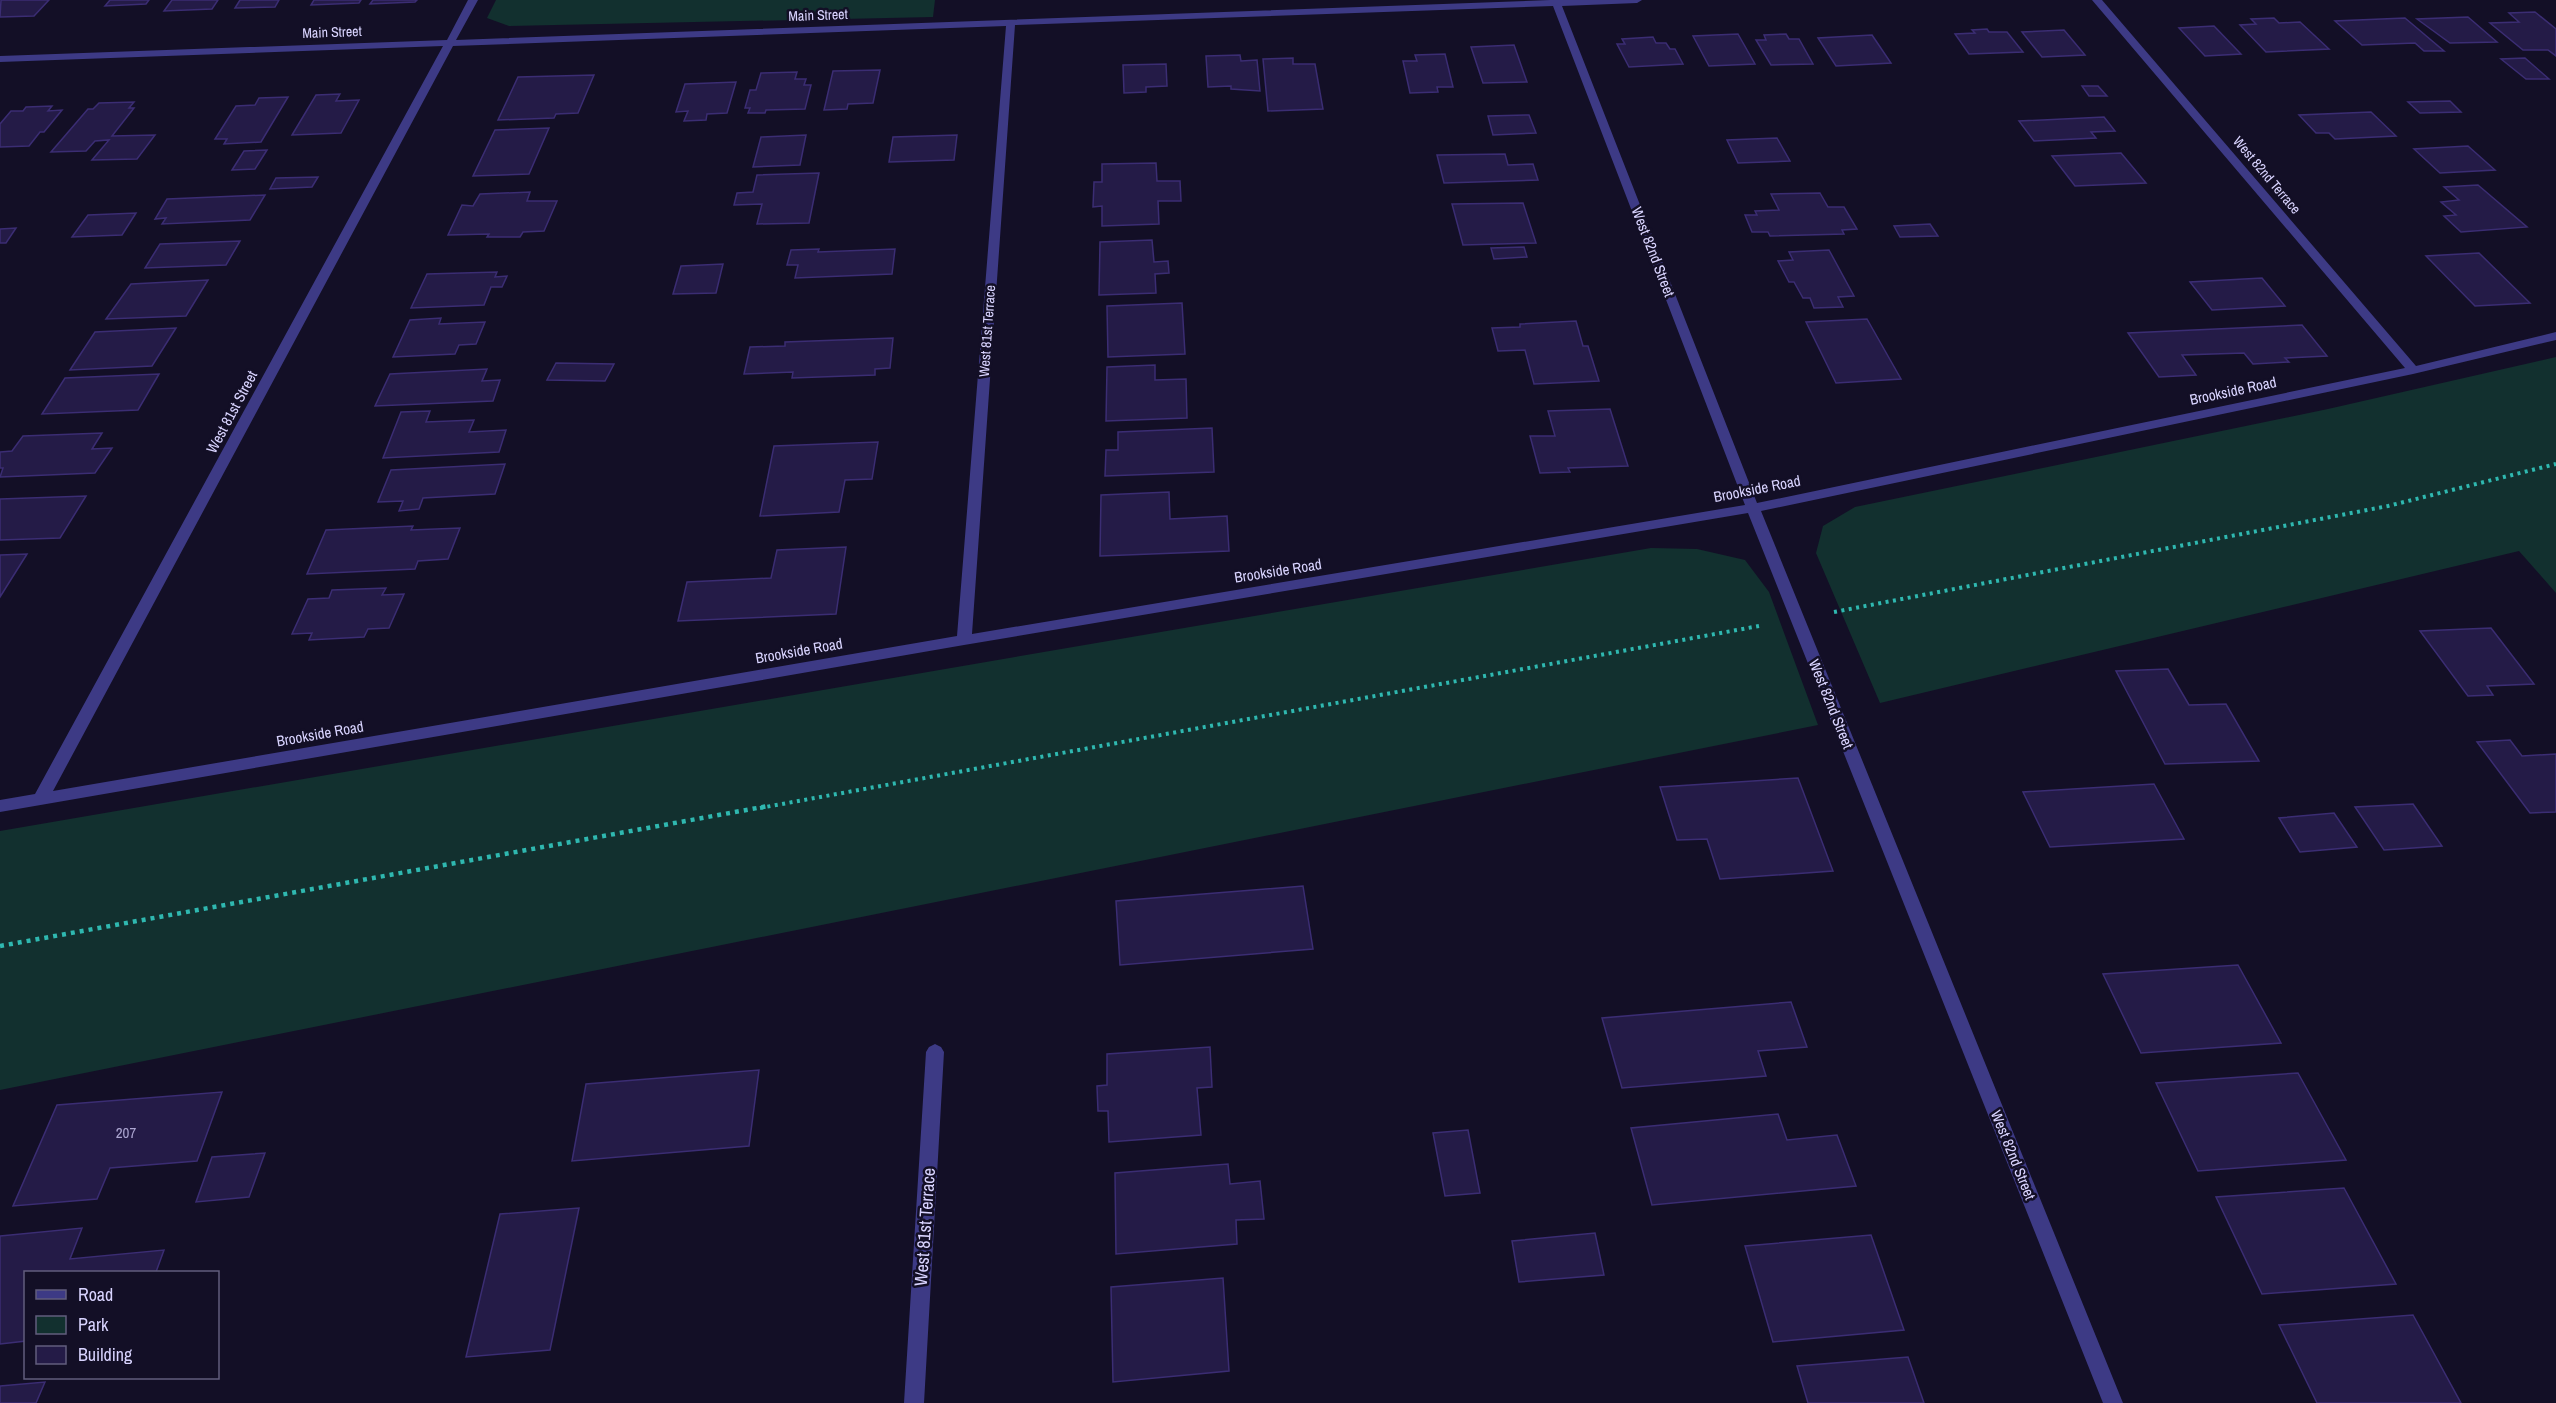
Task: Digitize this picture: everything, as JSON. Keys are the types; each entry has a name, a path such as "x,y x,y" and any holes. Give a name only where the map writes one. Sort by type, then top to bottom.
{"street":[{"name":"West 81st Street","path":"41,798 473,0"},
{"name":"Main Street","path":"0,58 1556,1 1637,0"},
{"name":"West 82nd Terrace","path":"2097,0 2413,370"},
{"name":"West 82nd Street","path":"1556,1 1796,619 2113,1403"},
{"name":"West 81st Terrace","path":"964,640 1011,21"},
{"name":"Brookside Road","path":"0,806 964,640 1752,508 2413,370 2556,336"},
{"name":"West 81st Terrace","path":"914,1403 935,1052"}],"path":[{"path":"0,946 1796,619 2388,506 2556,464"}],"green space":[{"path":"496,0 935,0 933,17 509,26 487,18"},
{"path":"2556,357 2556,593 2519,551 1880,703 1816,553 1823,526 1855,507 2328,409"},
{"path":"1651,548 1697,549 1745,560 1769,592 1818,725 0,1090 0,831"}],"building":[{"path":"1,0 49,0 34,16 0,17"},
{"path":"110,0 149,0 146,4 105,6"},
{"path":"172,0 218,0 212,9 164,11"},
{"path":"240,0 279,0 275,7 235,8"},
{"path":"314,0 361,0 359,3 311,5"},
{"path":"373,0 417,0 415,2 370,4"},
{"path":"2535,12 2556,29 2556,56 2548,50 2523,50 2490,23 2519,22 2509,13"},
{"path":"2468,17 2497,42 2450,43 2417,19"},
{"path":"2274,18 2279,23 2300,22 2329,49 2266,52 2240,25 2256,24 2251,19"},
{"path":"2405,18 2444,51 2424,51 2415,43 2362,45 2335,21"},
{"path":"2214,26 2241,54 2205,56 2179,28"},
{"path":"1987,29 1989,32 2007,32 2023,52 1969,54 1955,34 1975,33 1972,30"},
{"path":"2064,30 2085,55 2042,57 2022,32"},
{"path":"1738,34 1755,64 1709,66 1693,36"},
{"path":"1786,34 1789,39 1799,39 1813,64 1771,65 1756,40 1766,40 1764,35"},
{"path":"1872,35 1891,63 1836,66 1818,38"},
{"path":"1653,37 1656,43 1666,43 1670,49 1675,49 1683,64 1629,67 1617,44 1625,44 1622,39"},
{"path":"1514,45 1527,82 1483,83 1471,47"},
{"path":"1445,54 1453,87 1437,87 1438,92 1410,93 1403,61 1417,61 1415,55"},
{"path":"1240,55 1241,61 1257,60 1260,91 1231,89 1231,86 1208,87 1206,56"},
{"path":"1293,58 1293,64 1315,64 1323,109 1268,111 1263,59"},
{"path":"2525,58 2549,79 2526,79 2501,59"},
{"path":"1166,64 1167,86 1146,87 1146,92 1124,93 1123,65"},
{"path":"880,70 873,103 848,104 847,109 824,110 833,71"},
{"path":"797,72 795,79 806,79 804,85 811,85 805,109 748,113 750,108 745,108 750,90 756,90 761,73"},
{"path":"594,75 578,113 556,114 554,118 498,120 518,77"},
{"path":"736,82 727,113 707,114 706,120 684,121 688,111 676,112 685,84"},
{"path":"2082,86 2098,86 2107,96 2089,96"},
{"path":"340,94 336,101 359,100 341,133 292,135 316,95"},
{"path":"288,97 261,142 224,144 227,139 215,139 236,106 255,105 259,98"},
{"path":"2450,101 2461,112 2420,113 2408,102"},
{"path":"134,102 129,108 134,108 112,136 155,135 137,159 92,160 109,140 95,141 86,151 51,152 88,109 93,109 99,103"},
{"path":"52,106 48,111 62,110 29,146 0,147 0,124 11,111 23,111 26,107"},
{"path":"2371,112 2396,136 2335,139 2329,133 2316,133 2299,115"},
{"path":"1529,115 1536,133 1493,135 1488,116"},
{"path":"2104,117 2115,131 2091,132 2096,138 2034,141 2019,121"},
{"path":"549,128 529,174 473,176 495,130"},
{"path":"806,135 800,165 753,167 761,137"},
{"path":"957,135 954,160 889,162 893,137"},
{"path":"1777,138 1790,161 1738,163 1727,140"},
{"path":"2468,146 2495,170 2440,173 2414,149"},
{"path":"267,150 255,169 232,170 244,151"},
{"path":"2121,153 2146,183 2075,186 2052,156"},
{"path":"1505,154 1508,165 1533,164 1538,180 1444,183 1437,155"},
{"path":"1156,163 1157,181 1180,181 1181,201 1158,201 1159,224 1102,226 1102,206 1093,207 1094,182 1102,182 1102,164"},
{"path":"819,173 809,223 757,224 762,204 734,205 737,193 753,192 757,175"},
{"path":"318,177 312,187 270,189 276,178"},
{"path":"2478,185 2527,227 2461,232 2444,216 2456,215 2441,202 2459,200 2444,187"},
{"path":"530,192 527,201 557,201 544,231 523,232 520,237 487,237 489,234 448,235 462,205 473,206 480,194"},
{"path":"1820,193 1828,207 1844,207 1857,229 1842,230 1844,234 1770,236 1768,232 1752,232 1745,215 1757,215 1755,211 1779,210 1771,194"},
{"path":"265,195 250,220 162,224 166,218 155,219 167,199"},
{"path":"1523,203 1536,243 1463,245 1452,204"},
{"path":"136,213 122,235 72,237 88,215"},
{"path":"1930,224 1938,236 1900,237 1894,226"},
{"path":"16,228 6,243 0,243 0,229"},
{"path":"1152,240 1154,262 1168,261 1169,273 1155,274 1156,293 1099,295 1100,242"},
{"path":"240,241 226,265 145,268 160,244"},
{"path":"1524,247 1527,257 1494,259 1491,248"},
{"path":"819,249 818,252 895,249 892,274 795,278 798,265 787,265 791,250"},
{"path":"1829,250 1854,296 1838,297 1843,307 1814,308 1810,298 1803,298 1794,282 1789,282 1778,261 1793,260 1789,252"},
{"path":"2479,253 2530,303 2475,306 2426,256"},
{"path":"723,264 716,293 673,294 681,266"},
{"path":"497,272 495,277 507,276 502,287 491,287 484,305 411,308 427,274"},
{"path":"2262,278 2285,306 2212,310 2190,282"},
{"path":"208,280 186,316 106,319 131,284"},
{"path":"1182,303 1185,354 1108,357 1107,306"},
{"path":"441,318 439,324 485,322 476,344 459,345 455,354 393,357 410,320"},
{"path":"1867,319 1901,379 1836,383 1806,322"},
{"path":"1576,321 1583,346 1588,346 1599,381 1534,384 1525,350 1498,351 1492,328 1520,327 1520,324"},
{"path":"2302,325 2327,356 2285,358 2289,362 2253,364 2244,353 2182,355 2196,375 2159,377 2128,333"},
{"path":"176,328 152,366 70,370 95,332"},
{"path":"893,338 890,368 875,369 875,375 792,378 793,372 744,374 750,347 785,346 785,342"},
{"path":"556,363 614,364 605,381 547,380"},
{"path":"1155,365 1155,380 1186,379 1187,418 1106,421 1107,367"},
{"path":"487,369 482,381 500,380 493,401 375,406 390,374"},
{"path":"159,374 138,410 42,414 65,378"},
{"path":"1610,409 1628,466 1568,468 1570,472 1540,473 1530,436 1555,436 1548,411"},
{"path":"430,411 426,422 474,420 469,432 506,430 499,452 383,458 401,412"},
{"path":"1212,428 1214,472 1105,476 1106,450 1118,450 1118,432"},
{"path":"102,433 92,449 112,448 95,473 0,477 3,468 0,468 0,452 12,451 23,436"},
{"path":"878,442 872,479 845,480 839,512 760,516 774,446"},
{"path":"505,464 495,494 423,498 419,509 399,511 403,501 378,502 391,470"},
{"path":"1169,492 1170,519 1227,516 1229,551 1100,556 1101,495"},
{"path":"86,496 60,538 0,540 0,499"},
{"path":"413,526 411,530 460,528 448,559 418,561 415,569 307,574 326,530"},
{"path":"846,547 836,614 678,621 687,582 771,578 777,550"},
{"path":"27,554 0,597 0,555"},
{"path":"386,588 382,595 404,594 389,628 368,629 364,637 309,640 312,633 292,634 308,599 329,598 332,590"},
{"path":"2491,628 2534,684 2487,686 2493,695 2468,696 2420,631"},
{"path":"2168,669 2189,705 2226,704 2259,761 2165,764 2116,671"},
{"path":"2510,740 2522,756 2556,754 2556,812 2530,813 2477,742"},
{"path":"1798,778 1833,871 1720,879 1707,839 1677,840 1660,787"},
{"path":"2154,784 2184,839 2050,847 2023,792"},
{"path":"2413,804 2442,846 2384,850 2355,807"},
{"path":"2334,813 2357,847 2300,852 2279,818"},
{"path":"1303,886 1313,949 1120,965 1116,901"},
{"path":"2238,965 2281,1043 2141,1053 2103,974"},
{"path":"1791,1002 1807,1047 1758,1051 1766,1076 1622,1088 1602,1018"},
{"path":"1210,1047 1212,1087 1197,1088 1201,1135 1109,1142 1108,1111 1098,1111 1097,1086 1107,1085 1107,1054"},
{"path":"759,1070 749,1146 572,1161 586,1084"},
{"path":"2298,1073 2346,1160 2198,1171 2156,1083"},
{"path":"222,1092 197,1161 110,1168 97,1199 13,1206 57,1105"},
{"path":"1778,1114 1787,1140 1837,1135 1856,1186 1652,1205 1631,1128"},
{"path":"1468,1130 1480,1193 1445,1196 1433,1133"},
{"path":"265,1153 249,1197 196,1202 212,1157"},
{"path":"1228,1164 1230,1184 1260,1181 1264,1219 1236,1220 1237,1244 1116,1254 1115,1173"},
{"path":"2344,1188 2396,1284 2262,1294 2216,1197"},
{"path":"579,1208 550,1350 466,1357 500,1214"},
{"path":"82,1228 70,1259 164,1250 156,1271 24,1271 24,1341 0,1344 0,1236"},
{"path":"1595,1233 1604,1275 1519,1282 1512,1241"},
{"path":"1871,1235 1904,1330 1773,1342 1745,1246"},
{"path":"1223,1278 1229,1371 1113,1382 1111,1287"},
{"path":"2413,1315 2461,1403 2317,1403 2279,1325"},
{"path":"1908,1357 1924,1403 1808,1403 1797,1366"},
{"path":"45,1382 36,1403 0,1403 0,1386"}]}
